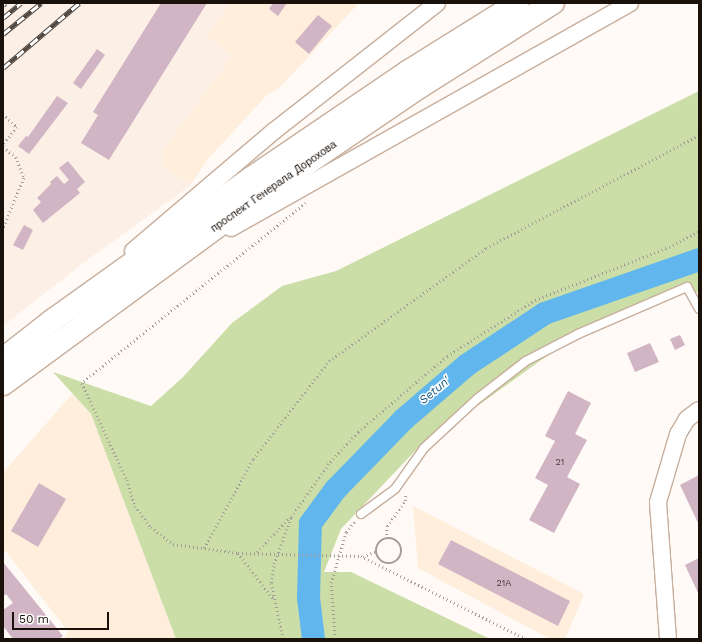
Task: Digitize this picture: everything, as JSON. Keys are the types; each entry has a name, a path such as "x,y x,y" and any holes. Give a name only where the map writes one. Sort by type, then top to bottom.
{"main road":[{"name":"проспект Генерала Дорохова","path":"3,359 53,320 250,179 409,72 518,3"},
{"name":"проспект Генерала Дорохова","path":"3,384 130,288 421,86 553,3"}],"street":[{"path":"53,320 274,131 437,3"},
{"path":"130,288 269,205 630,3"},
{"path":"668,639 658,502 678,434 687,420 699,410"}],"lane":[{"path":"361,514 395,490 424,448 465,410 526,361 585,331 687,287 699,309"}],"path":[{"path":"3,114 16,127 3,146 16,157 24,178 3,228"},
{"path":"204,548 253,459 329,361 486,248 699,135"},
{"path":"309,199 82,383 127,480 136,506 151,527 173,544 238,553 363,557 383,570 526,639"},
{"path":"257,553 291,517 330,462 358,432 446,356 535,300 668,247 699,231"},
{"path":"386,539 387,526 405,501 411,467"},
{"path":"335,639 331,583 337,555 346,532 361,514"},
{"path":"283,639 271,583 274,564 291,517"},
{"path":"383,570 386,564 398,561 402,549 395,540 386,539 379,543 376,551 379,559 386,564"},
{"path":"363,557 376,551"},
{"path":"238,553 275,602"}],"shaded area":[{"path":"3,3 230,3 206,36 232,56 162,151 162,167 191,185 86,261 3,326"},
{"path":"230,3 359,3 280,87 266,96 207,160 191,185 162,167 162,151 232,56 206,36"},
{"path":"72,394 91,414 176,639 65,639 68,631 3,548 3,473"},
{"path":"413,506 584,594 565,639 550,639 418,568"}],"green space":[{"path":"699,91 699,292 679,293 576,335 415,451 341,529 324,572 351,572 490,639 176,639 91,414 53,372 151,406 183,377 232,323 282,286 336,271"}],"building":[{"path":"161,3 207,3 109,160 81,143 98,115 93,112"},
{"path":"273,3 287,3 278,16 269,9"},
{"path":"318,15 332,26 309,54 295,42"},
{"path":"97,49 105,55 81,89 73,83"},
{"path":"57,96 68,103 29,154 18,146 26,136 28,137"},
{"path":"68,161 85,182 77,189 80,193 43,223 33,210 41,202 37,198 57,176 64,184 69,180 59,168"},
{"path":"24,225 33,230 23,250 13,245"},
{"path":"680,335 685,345 675,350 670,339"},
{"path":"650,343 659,362 635,372 627,353"},
{"path":"568,391 591,403 575,434 587,440 567,477 580,484 554,533 529,520 548,485 535,478 555,441 545,436"},
{"path":"699,475 699,525 680,485"},
{"path":"39,483 66,499 38,547 11,531"},
{"path":"451,540 570,601 558,626 438,564"},
{"path":"699,558 699,595 685,565"},
{"path":"3,562 63,636 59,639 13,639 3,626 3,610 13,603 6,594 3,596"}],"waterway":[{"name":"Setun'","path":"313,639 308,597 310,523 335,489 403,419 467,364 544,313 699,259"}],"railway":[{"path":"3,18 21,3"},
{"path":"3,34 41,3"},
{"path":"3,68 79,3"}]}
